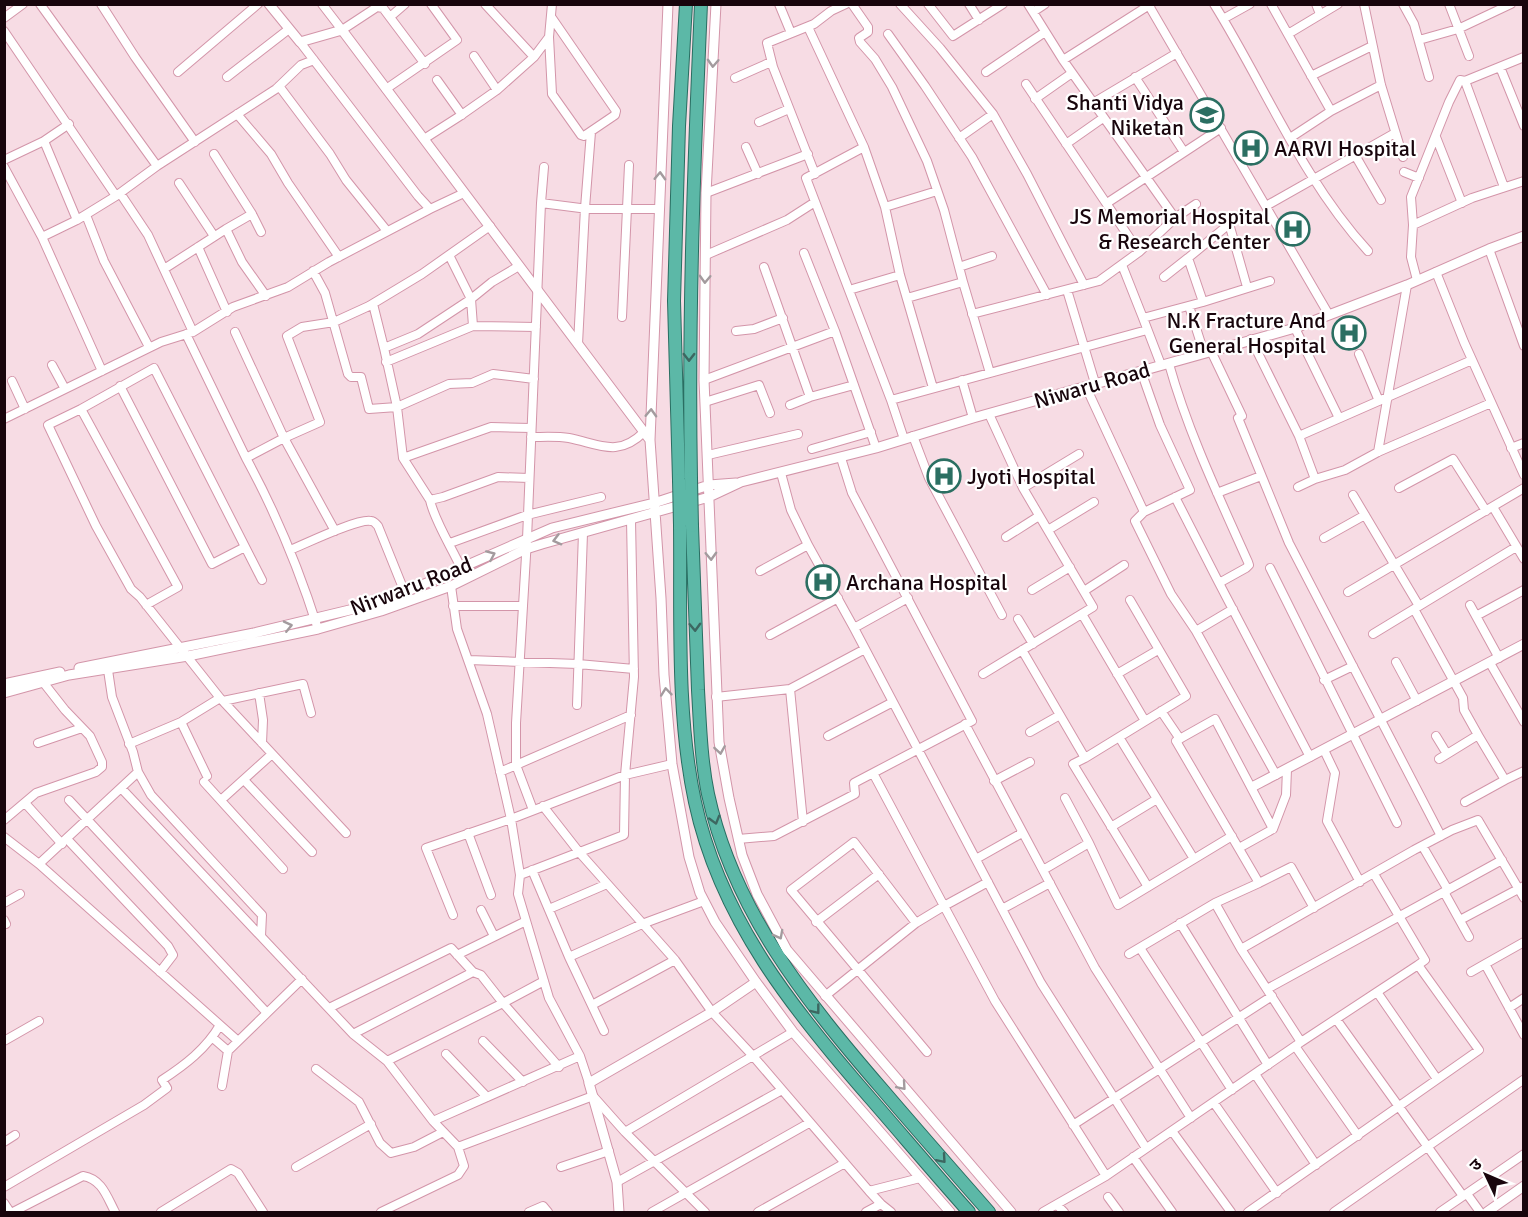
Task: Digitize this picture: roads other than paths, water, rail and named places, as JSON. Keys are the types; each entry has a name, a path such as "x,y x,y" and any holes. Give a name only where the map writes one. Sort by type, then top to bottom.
{"highway":[{"path":"686,4 679,126 674,301 686,526 701,734 708,793 720,836 736,879 762,932 806,997 836,1036 989,1212"},
{"path":"685,479 701,4"},
{"path":"686,526 681,654 688,756 704,838 720,881 753,948 793,1005 833,1056 969,1212"}],"street":[{"path":"4,18 23,4"},
{"path":"40,4 158,166"},
{"path":"101,4 195,142"},
{"path":"178,72 258,4"},
{"path":"269,4 430,209"},
{"path":"322,4 647,436"},
{"path":"390,17 405,4"},
{"path":"386,89 457,40 431,4"},
{"path":"485,4 534,57"},
{"path":"668,4 647,436 654,502 672,764 689,857 704,901 715,922 756,982 793,1032 950,1212"},
{"path":"716,4 706,193 704,380 719,742 738,839 757,894 787,950 1011,1212"},
{"path":"779,4 790,33"},
{"path":"815,174 771,62 767,43 808,27 829,8 846,4"},
{"path":"852,4 868,27 868,32 859,38 860,42 875,59 892,87 927,161 990,373"},
{"path":"900,4 940,48 993,114 1084,285"},
{"path":"928,4 953,36 1003,4"},
{"path":"969,4 979,20"},
{"path":"1028,4 1072,74 1175,218"},
{"path":"1033,12 1045,4"},
{"path":"1214,4 1314,179 1350,231 1368,251"},
{"path":"1223,19 1250,4"},
{"path":"1271,4 1331,111"},
{"path":"1316,4 1320,14"},
{"path":"1288,34 1338,4"},
{"path":"1364,4 1381,85 1403,157"},
{"path":"1403,4 1414,24 1429,77"},
{"path":"1449,4 1469,56"},
{"path":"1419,40 1458,30 1511,4"},
{"path":"552,5 549,37 552,94 584,136 615,115 615,111 552,18"},
{"path":"1063,60 1149,5 1329,315"},
{"path":"300,42 342,30 379,7 383,8 425,64"},
{"path":"808,27 864,147 885,207 900,275 933,388"},
{"path":"227,77 289,29"},
{"path":"4,31 148,235 189,333 246,458 272,506 317,624"},
{"path":"986,72 1045,32"},
{"path":"888,34 972,157 1047,295"},
{"path":"424,139 497,90 534,57 549,37"},
{"path":"1311,76 1372,46"},
{"path":"1093,104 1177,53"},
{"path":"474,56 497,90"},
{"path":"1378,452 1412,283 1411,197 1460,80 1466,81 1524,57"},
{"path":"42,237 77,220 118,195 279,86 301,65 314,60"},
{"path":"735,78 771,62"},
{"path":"1500,67 1524,126"},
{"path":"1035,99 1072,74"},
{"path":"1135,77 1184,153"},
{"path":"436,80 462,115"},
{"path":"1466,81 1504,188"},
{"path":"1026,84 1138,252"},
{"path":"1290,138 1331,111 1381,85"},
{"path":"279,86 330,154 346,180 387,231"},
{"path":"759,122 789,109"},
{"path":"237,114 271,154 339,257"},
{"path":"958,138 993,114"},
{"path":"1066,144 1103,118"},
{"path":"4,160 44,141 69,124"},
{"path":"1107,203 1221,128"},
{"path":"578,344 591,132"},
{"path":"1266,206 1395,133"},
{"path":"1436,137 1462,203"},
{"path":"44,141 77,220"},
{"path":"746,147 758,174"},
{"path":"864,147 806,178 891,400 929,478 1002,615"},
{"path":"214,154 261,232"},
{"path":"706,193 808,154"},
{"path":"1355,155 1382,200"},
{"path":"622,317 629,165"},
{"path":"4,166 42,237 102,371"},
{"path":"533,810 516,765 540,203 544,167"},
{"path":"1404,172 1419,178"},
{"path":"1413,225 1462,203 1524,181"},
{"path":"179,183 214,236"},
{"path":"885,207 937,191"},
{"path":"4,419 149,347 189,333 233,308 288,287 387,231 464,193"},
{"path":"706,255 787,220 815,202"},
{"path":"540,203 585,208 659,209"},
{"path":"972,314 1099,281 1138,252 1175,218 1196,204"},
{"path":"164,269 252,214"},
{"path":"86,215 104,261 149,347"},
{"path":"1164,277 1228,225 1247,288"},
{"path":"246,458 320,422 288,336 302,327 334,322 373,304 490,226"},
{"path":"226,229 242,262 266,296"},
{"name":"Niwaru Road","path":"654,513 709,497 741,483 876,448 973,418 1294,328 1412,283 1524,236"},
{"path":"198,247 227,312"},
{"path":"1489,249 1521,329 1524,346"},
{"path":"804,253 835,331 876,448"},
{"path":"448,255 471,298 473,326"},
{"path":"959,267 992,256"},
{"path":"1188,258 1203,302"},
{"path":"1122,265 1147,330 1165,364 1249,565 1219,583"},
{"path":"384,348 418,334 492,282 519,266"},
{"path":"764,267 810,397"},
{"path":"313,272 325,293 348,374 351,377 361,377 368,408 372,410 397,407 449,384 472,383 493,374 534,379"},
{"path":"1436,272 1510,448 1524,475"},
{"path":"849,290 900,275"},
{"path":"1143,318 1190,306 1270,280"},
{"path":"907,297 963,282"},
{"path":"1067,290 1084,348 1091,385 1144,512"},
{"path":"373,304 397,407 404,458 430,500 432,510 461,568"},
{"path":"1190,306 1207,352 1242,416 1238,418 1289,543 1441,836"},
{"path":"736,331 754,329 783,318"},
{"path":"386,362 473,326 536,327"},
{"path":"1294,328 1339,418"},
{"path":"891,400 1147,330"},
{"path":"704,380 835,331"},
{"path":"235,332 284,438 335,531"},
{"path":"1251,339 1299,436 1315,479"},
{"path":"1359,354 1379,401"},
{"path":"1299,436 1472,360"},
{"path":"52,365 65,389"},
{"path":"262,580 154,368 48,425 96,526 131,589 222,700 346,834"},
{"path":"1141,370 1160,425 1190,490 1144,512 1135,521 1171,594 1196,631 1276,775"},
{"path":"962,380 973,418"},
{"path":"12,381 25,409"},
{"path":"705,402 759,385 770,413"},
{"path":"790,405 854,385"},
{"path":"120,386 212,564 245,547"},
{"path":"1298,487 1345,470 1378,452 1491,403"},
{"path":"81,409 178,587 146,605"},
{"path":"983,674 1093,607 1023,488 989,414"},
{"path":"404,458 490,427 531,428"},
{"path":"812,449 871,432"},
{"path":"708,455 798,434"},
{"path":"531,437 567,437 615,447 633,443 647,436"},
{"path":"1510,448 1524,443"},
{"path":"1023,488 1079,454"},
{"path":"738,839 774,836 803,822 855,794 854,783 972,721 852,493 840,458"},
{"path":"1399,488 1453,459 1524,559"},
{"path":"781,473 791,510 808,545 866,649 1041,984 1146,1148"},
{"path":"1217,493 1262,476"},
{"path":"430,500 498,477 529,478"},
{"name":"Nirwaru Road","path":"4,684 381,611 451,586 552,528 654,502 709,484 741,483"},
{"path":"1348,592 1524,489"},
{"path":"1353,495 1394,564 1463,698 1464,710 1505,780"},
{"path":"450,543 527,515 601,497"},
{"path":"1175,497 1310,757"},
{"path":"1048,530 1094,502"},
{"name":"Nirwaru Road","path":"4,693 69,675 188,656 317,624 383,602 461,568 526,544 583,533 654,513"},
{"path":"1324,538 1365,515"},
{"path":"1005,537 1040,516"},
{"path":"520,874 624,834 634,669 631,520"},
{"path":"290,550 335,531 365,521 374,522 378,526 405,592"},
{"path":"577,705 583,533"},
{"path":"760,572 808,545"},
{"path":"1373,634 1516,547"},
{"path":"1083,591 1124,565"},
{"path":"1032,590 1070,567"},
{"path":"1270,568 1397,823"},
{"path":"451,586 457,629 487,714 511,819 520,874 518,894 553,1008 580,1056 590,1083 616,1182 619,1212"},
{"path":"1476,616 1524,590"},
{"path":"770,635 838,598"},
{"path":"854,628 908,598"},
{"path":"1130,600 1158,650 1190,694 1073,764 1148,887"},
{"path":"1470,605 1522,717"},
{"path":"453,606 523,606"},
{"path":"1196,631 1233,609"},
{"path":"1082,614 1145,722"},
{"path":"1018,619 1033,644"},
{"path":"1252,787 1524,644"},
{"path":"716,697 790,689 866,649"},
{"path":"1022,650 1085,758"},
{"path":"1117,674 1158,650"},
{"path":"469,660 578,664 634,669"},
{"path":"1396,662 1417,701"},
{"path":"1324,680 1353,666"},
{"path":"108,670 112,697 138,772 151,795 262,915 261,936"},
{"path":"4,820 36,793 102,767 102,762 90,736 43,682"},
{"path":"129,744 181,722 222,700 303,684 311,713"},
{"path":"790,689 803,822"},
{"path":"259,693 264,720 262,743"},
{"path":"828,736 893,702"},
{"path":"1161,711 1180,739"},
{"path":"500,772 631,715"},
{"path":"1030,732 1060,715"},
{"path":"1259,883 1176,741 1215,719 1273,830"},
{"path":"181,722 205,779 283,869"},
{"path":"965,724 1095,968 1191,1118"},
{"path":"38,743 82,728"},
{"path":"1439,759 1478,735"},
{"path":"1436,736 1447,754"},
{"path":"1119,737 1194,859"},
{"path":"1324,750 1335,773 1328,821 1360,882"},
{"path":"221,800 272,754"},
{"path":"994,781 1030,762"},
{"path":"453,915 426,848 511,819 626,775 672,764"},
{"path":"1239,848 1273,830 1286,795 1287,769"},
{"path":"1464,802 1524,771"},
{"path":"39,864 138,772"},
{"path":"873,773 995,1001 1106,1176"},
{"path":"244,780 312,852"},
{"path":"121,788 353,1034 387,1061 433,1120 458,1147 464,1166 458,1175 381,1212"},
{"path":"1065,798 1118,905 1232,836"},
{"path":"1111,827 1157,799"},
{"path":"69,800 267,1013"},
{"path":"25,803 168,946 173,955 160,972"},
{"path":"543,806 579,852 675,960 712,1012 881,1204 891,1212"},
{"path":"1241,949 1414,850 1478,820 1521,888 1524,898"},
{"path":"468,833 491,895"},
{"path":"976,859 1022,833"},
{"path":"5,840 39,864 238,1041"},
{"path":"916,923 854,842 791,890 927,1052"},
{"path":"1043,870 1089,843"},
{"path":"1423,847 1469,937"},
{"path":"1073,1125 1238,1019 1270,993 1398,918 1502,861"},
{"path":"1130,954 1215,903 1291,867 1314,908"},
{"path":"532,870 569,957 604,1030"},
{"path":"816,922 879,874"},
{"path":"1043,1212 1106,1176 1336,1018 1425,960 1398,918 1374,874"},
{"path":"213,885 229,879"},
{"path":"825,996 916,923 988,882"},
{"path":"1002,909 1050,883"},
{"path":"549,909 607,884"},
{"path":"1460,920 1521,888"},
{"path":"4,903 20,894"},
{"path":"569,957 642,924 704,901"},
{"path":"1215,903 1298,1044 1358,1136"},
{"path":"482,910 494,936"},
{"path":"457,955 526,921"},
{"path":"1180,923 1238,1019 1269,1065"},
{"path":"1472,972 1524,942"},
{"path":"329,1008 451,948 473,972 481,975 559,1067"},
{"path":"1140,948 1232,1090"},
{"path":"592,1005 675,960"},
{"path":"1485,964 1524,1035"},
{"path":"1248,1212 1479,1050 1418,965"},
{"path":"353,1034 473,972"},
{"path":"222,1086 228,1051 302,979"},
{"path":"387,1061 544,981"},
{"path":"590,1083 712,1012 756,982"},
{"path":"1377,992 1437,1079"},
{"path":"1509,1008 1524,998"},
{"path":"1336,1018 1428,1147 1480,1212"},
{"path":"4,1041 39,1021"},
{"path":"4,1187 144,1105 167,1088 162,1080 185,1065 213,1038 220,1025"},
{"path":"625,1132 793,1032"},
{"path":"213,1038 228,1051"},
{"path":"483,1041 522,1082"},
{"path":"446,1054 487,1097"},
{"path":"433,1120 580,1056"},
{"path":"316,1069 359,1102 380,1143 391,1153 414,1147 443,1132"},
{"path":"1255,1074 1316,1165"},
{"path":"1334,1212 1523,1080"},
{"path":"616,1182 782,1090"},
{"path":"593,1096 625,1132 705,1212"},
{"path":"458,1147 593,1096"},
{"path":"1214,1103 1277,1193"},
{"path":"652,1212 809,1123"},
{"path":"296,1167 371,1124"},
{"path":"1172,1131 1231,1212"},
{"path":"4,1142 15,1136"},
{"path":"561,1167 609,1152"},
{"path":"1440,1212 1524,1154"},
{"path":"1133,1157 1172,1212"},
{"path":"758,1212 845,1163"},
{"path":"161,1212 231,1169 238,1173 263,1212"},
{"path":"4,1203 12,1212 83,1176 94,1179 100,1184 115,1212"},
{"path":"870,1191 920,1178"},
{"path":"1487,1212 1523,1189"},
{"path":"1108,1197 1119,1212"},
{"path":"866,1212 881,1204"},
{"path":"1057,1204 1064,1212"},
{"path":"529,1212 543,1206 548,1212"}],"place":[{"name":"Shanti Vidya Niketan","path":"1207,115"},
{"name":"AARVI Hospital","path":"1251,148"},
{"name":"JS Memorial Hospital & Research Center","path":"1293,229"},
{"name":"N.K Fracture And General Hospital","path":"1349,333"},
{"name":"Jyoti Hospital","path":"944,476"},
{"name":"Archana Hospital","path":"823,582"}]}
